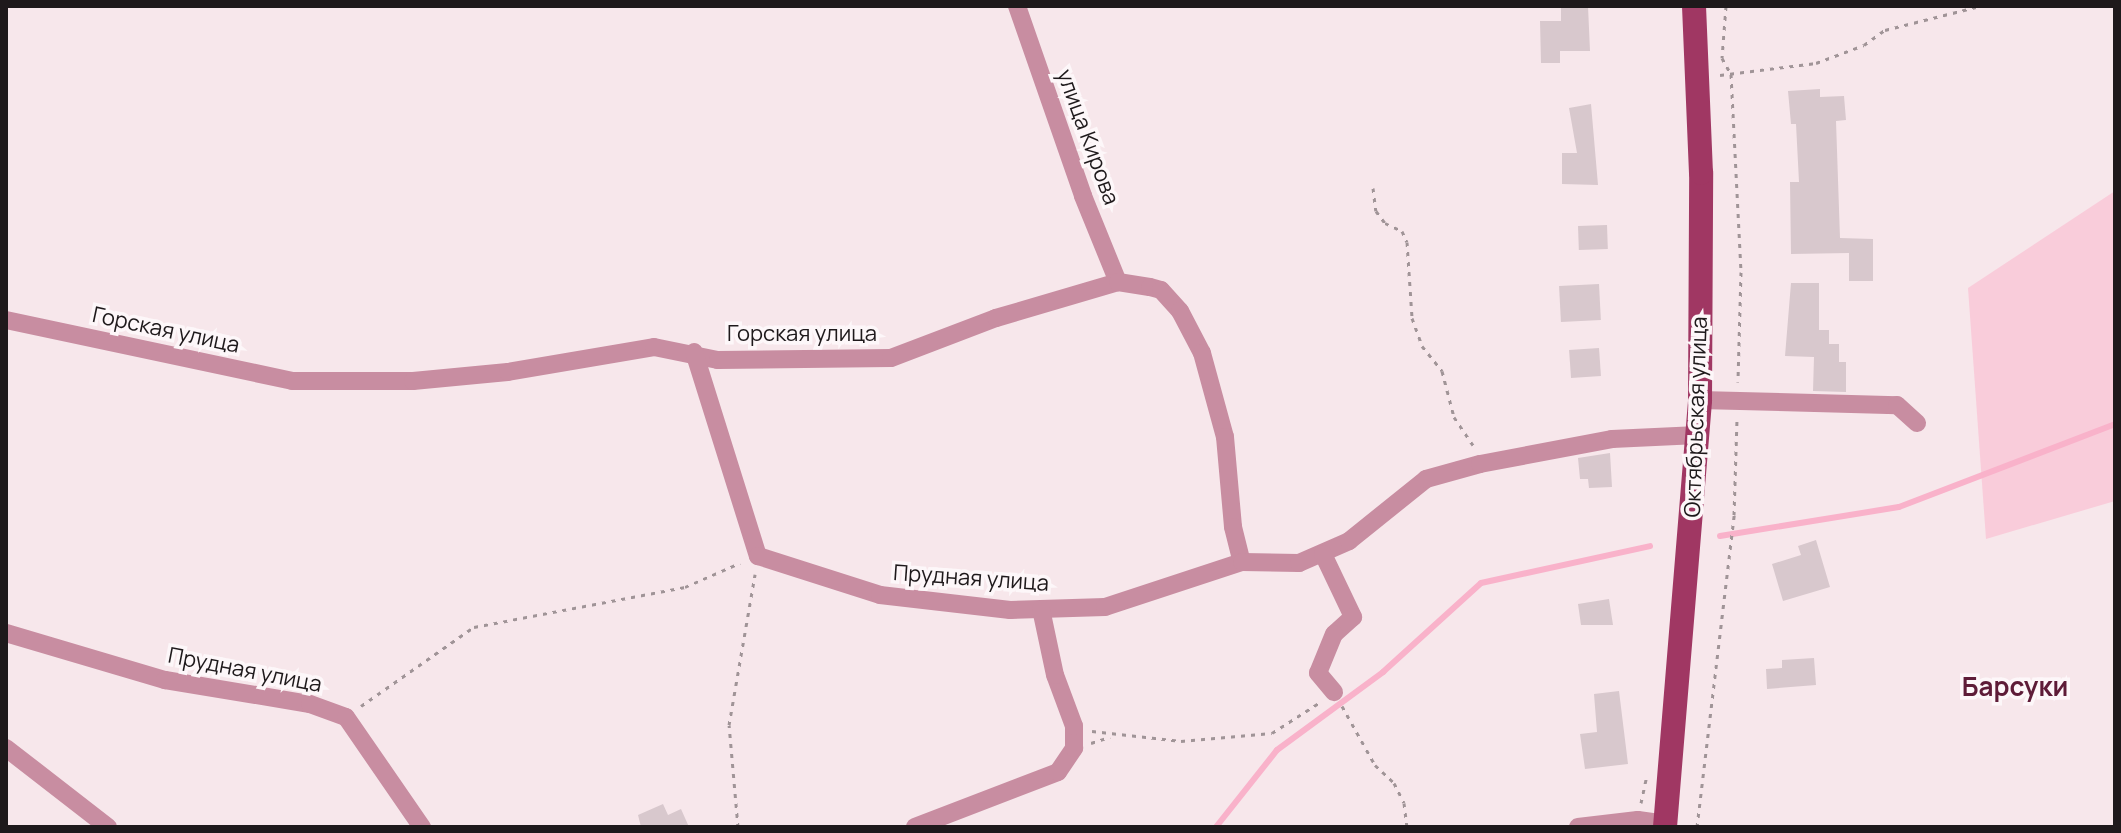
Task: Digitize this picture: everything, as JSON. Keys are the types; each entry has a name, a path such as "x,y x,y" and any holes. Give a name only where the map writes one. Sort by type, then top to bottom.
{"main road":[{"name":"Октябрьская улица","path":"1665,826 1700,400 1694,6"}],"street":[{"name":"улица Кирова","path":"1017,6 1083,196 1118,282"},
{"name":"Горская улица","path":"6,320 257,375 319,383 464,377 654,347 694,352 718,360 891,358 996,318 1118,282 1161,290 1197,340 1225,437 1233,527 1242,562"},
{"path":"694,352 758,556"},
{"path":"1700,400 1897,405 1917,423"},
{"name":"Прудная улица","path":"758,556 880,595 1041,609 1135,600 1242,562 1284,565 1323,554 1370,525 1426,479 1480,464 1612,439 1698,435"},
{"path":"1323,554 1353,617 1334,634 1318,673 1334,692"},
{"path":"915,827 1058,772 1074,748 1074,726 1055,675 1041,609"},
{"name":"Прудная улица","path":"6,633 165,680 310,704 346,717 422,827"},
{"path":"6,748 108,827"},
{"path":"1578,827 1638,820 1665,826"}],"path":[{"path":"1726,6 1722,58 1731,74 1741,272 1738,389"},
{"path":"1696,77 1816,63 1864,45 1885,30 1980,6"},
{"path":"1373,188 1376,211 1385,223 1402,231 1407,242 1412,318 1422,346 1442,371 1454,417 1470,437 1480,464"},
{"path":"1697,827 1734,515 1737,416"},
{"path":"346,717 474,627 685,587 758,556"},
{"path":"738,827 729,725 758,556"},
{"path":"1074,726 1110,737 1181,741 1272,733 1334,692"},
{"path":"1348,716 1375,765 1394,783 1404,803 1407,827"}],"shaded area":[{"path":"2115,191 2115,501 1986,539 1968,288"}],"building":[{"path":"1561,6 1588,6 1590,51 1560,51 1560,63 1541,63 1540,21 1561,21"},
{"path":"1820,89 1820,97 1844,96 1846,120 1836,121 1840,238 1873,239 1873,281 1849,281 1849,253 1791,254 1790,182 1799,182 1796,124 1791,124 1788,91"},
{"path":"1591,104 1598,185 1562,184 1562,153 1577,153 1569,108"},
{"path":"1607,225 1608,249 1579,250 1578,226"},
{"path":"1791,283 1819,283 1819,330 1829,330 1829,344 1839,344 1839,362 1846,362 1846,392 1813,391 1814,357 1785,356"},
{"path":"1599,284 1601,320 1561,322 1559,286"},
{"path":"1599,348 1601,376 1571,378 1569,350"},
{"path":"1610,453 1612,487 1589,488 1588,479 1580,479 1578,458"},
{"path":"1816,540 1830,587 1783,601 1772,564 1801,555 1798,546"},
{"path":"1609,599 1613,625 1581,625 1578,604"},
{"path":"1814,658 1816,685 1767,689 1766,669 1782,668 1782,660"},
{"path":"1619,691 1628,764 1585,769 1580,734 1597,732 1594,694"},
{"path":"663,804 668,815 681,809 689,827 641,827 638,815"}],"waterway":[{"path":"1720,536 1899,507 2115,424"},
{"path":"1216,827 1277,750 1383,672 1481,583 1650,546"}],"district":[{"name":"Барсуки","path":"2015,687"}]}
